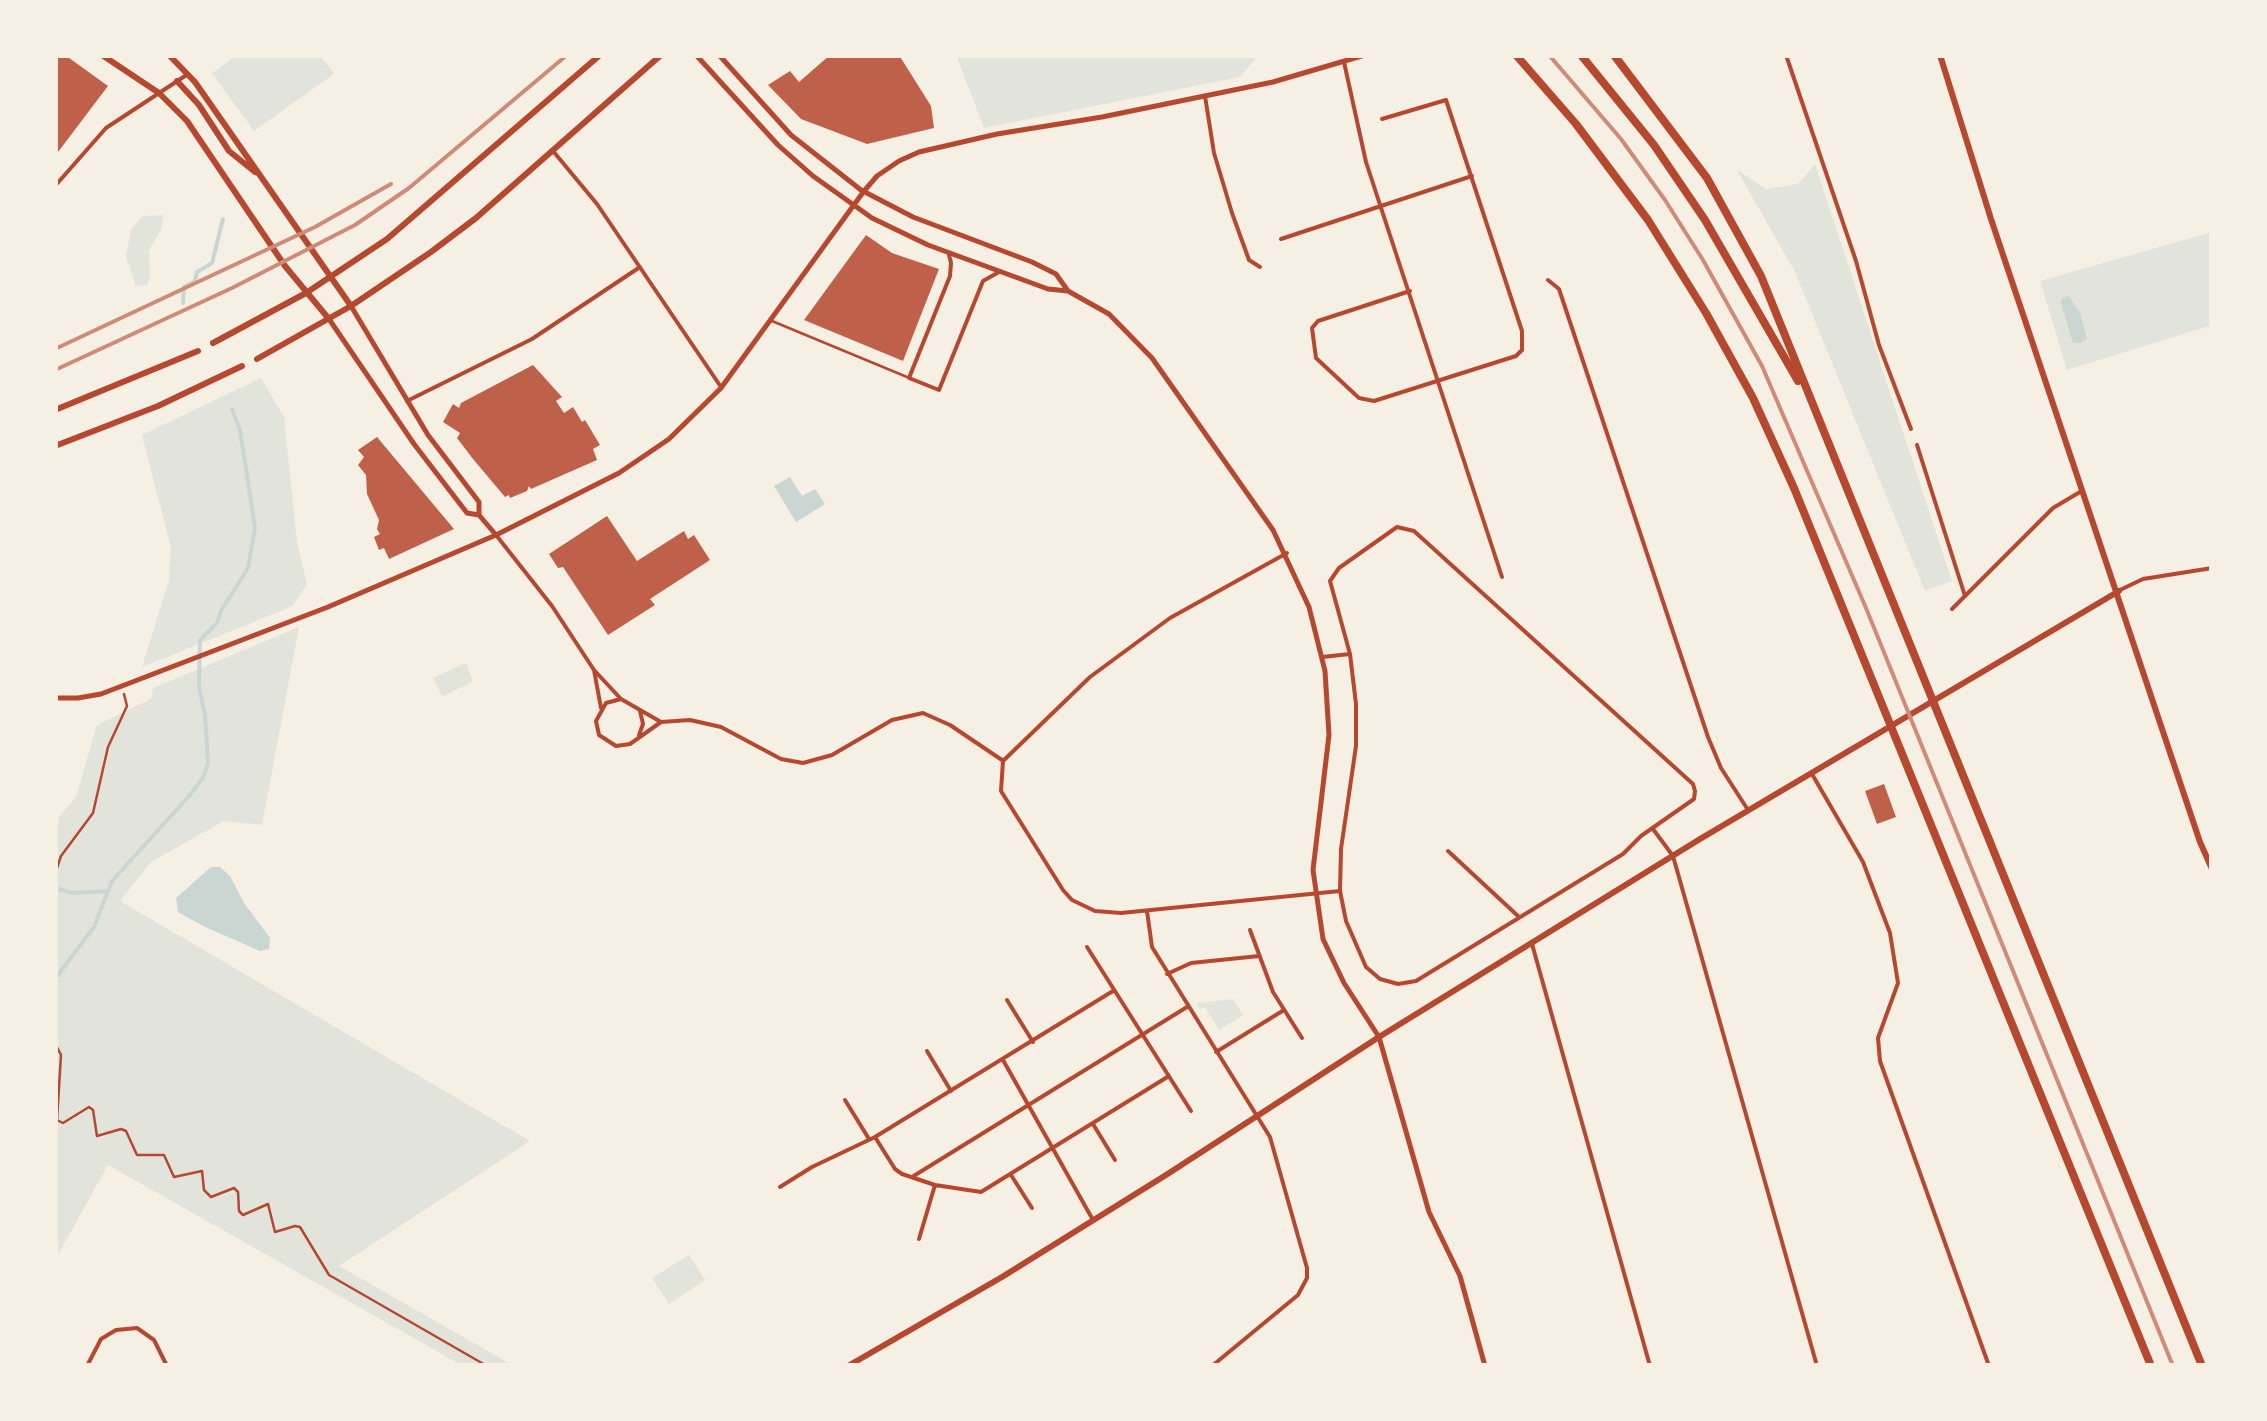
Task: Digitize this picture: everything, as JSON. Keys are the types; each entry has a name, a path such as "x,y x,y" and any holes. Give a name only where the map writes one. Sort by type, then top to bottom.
{"highway":[{"path":"1516,55 1630,194 1706,313 1753,398 1794,488 2151,1366"},
{"path":"1581,55 1654,145 1705,220 1777,340 1826,439"},
{"path":"1614,55 1680,140 1736,227 1772,302 2202,1366"}],"main road":[{"path":"102,55 159,93 194,130 306,293 329,319"},
{"path":"169,55 188,74 351,306"},
{"path":"213,343 330,278 420,212 600,55"},
{"path":"257,358 351,306 476,218 661,55"},
{"path":"1940,55 2212,869"},
{"path":"177,81 198,104 230,152 260,176"},
{"path":"55,410 198,350"},
{"path":"55,446 158,406 242,366"},
{"path":"848,1366 1259,1118 1378,1037 1673,856 2118,592"}],"street":[{"path":"696,55 778,145 854,205 898,232 1048,289 1068,292 1110,314 1146,350 1287,554 1310,607 1322,657 1329,735 1314,845 1314,893 1323,939 1332,962 1378,1037 1429,1212 1460,1276 1486,1366"},
{"path":"719,55 791,135 864,192 913,217 1048,270 1056,274 1068,292"},
{"path":"55,698 92,696 328,607 496,535 630,466 669,438 721,388 864,192 888,168 919,152 1205,96 1365,55"},
{"path":"1786,55 1856,260 1880,346 1911,429"},
{"path":"1344,62 1362,146 1502,577"},
{"path":"55,186 106,128 188,74"},
{"path":"1205,96 1214,154 1232,213 1249,260 1260,268"},
{"path":"1382,119 1446,100 1524,340 1516,356 1366,401 1316,358 1312,328 1318,321 1410,291"},
{"path":"553,151 597,204 721,388"},
{"path":"1281,239 1472,176"},
{"path":"946,251 951,259 951,272 909,378 939,390 983,281 1003,270"},
{"path":"406,401 532,339 640,267"},
{"path":"1548,280 1559,289 1708,738 1721,768 1749,811"},
{"path":"351,306 406,401 479,502 479,515"},
{"path":"329,319 424,458 467,513 479,515 496,535 559,616 594,670 621,699 661,722 706,722 782,760 803,762 832,754 892,720 923,714 950,725 1002,761"},
{"path":"1917,444 1966,596"},
{"path":"1952,609 2053,508 2085,491"},
{"path":"1406,527 1693,784 1694,799 1653,829 1623,854 1416,981 1398,984 1380,979 1366,967 1346,921 1340,891 1341,849 1356,746 1356,704 1350,654 1331,589 1332,574 1391,531 1406,527"},
{"path":"1287,554 1208,594 1130,646 1055,707 1002,761 1000,778 1005,801 1063,890 1072,900 1096,912 1147,911 1340,891"},
{"path":"2118,592 2144,580 2212,568"},
{"path":"1322,657 1350,654"},
{"path":"594,670 601,708 596,728 604,740 623,746 661,722"},
{"path":"601,708 621,699"},
{"path":"639,736 643,724 640,711"},
{"path":"1812,774 1863,862 1890,933 1898,983 1878,1038 1880,1061 1989,1366"},
{"path":"1653,829 1673,856 1817,1366"},
{"path":"1448,851 1520,917"},
{"path":"1147,911 1152,947 1270,1136 1308,1268 1298,1295 1212,1366"},
{"path":"1250,930 1272,992 1302,1038"},
{"path":"1532,944 1650,1366"},
{"path":"1087,946 1191,1111"},
{"path":"1168,974 1191,963 1259,956"},
{"path":"780,1188 812,1167 872,1139 1114,990"},
{"path":"1007,1000 1033,1042"},
{"path":"912,1177 1187,1007"},
{"path":"1216,1052 1284,1010"},
{"path":"927,1052 951,1091"},
{"path":"1002,1060 1093,1220"},
{"path":"845,1100 895,1169 935,1185 978,1192 1169,1076"},
{"path":"1093,1124 1115,1160"},
{"path":"1011,1175 1032,1208"},
{"path":"919,1240 935,1185"},
{"path":"87,1366 100,1339 116,1330 137,1328 154,1340 167,1366"}],"lane":[{"path":"772,321 909,378"}],"path":[{"path":"56,872 61,856 93,813 108,748 127,706 124,694"},
{"path":"56,1044 60,1055 57,1120 63,1123 89,1106 97,1136 126,1131 137,1155 164,1155 174,1177 202,1171 204,1190 212,1196 234,1188 243,1215 268,1204 275,1232 300,1227 329,1276 487,1366"}],"shaded area":[{"path":"237,55 320,55 334,74 254,131 212,73"},
{"path":"956,55 1259,55 1240,77 984,128"},
{"path":"1815,164 1952,581 1925,591 1795,272 1737,170 1766,189 1798,184"},
{"path":"164,215 161,230 149,250 147,285 136,286 126,256 131,230 142,216"},
{"path":"2212,232 2212,325 2067,370 2040,281"},
{"path":"2069,296 2080,313 2087,339 2080,343 2073,343 2061,303 2062,298"},
{"path":"261,378 284,417 297,542 307,584 293,606 142,667 169,580 171,548 142,435"},
{"path":"790,477 802,496 815,489 825,504 796,522 774,486"},
{"path":"299,627 262,825 224,821 151,862 120,901 530,1141 339,1266 514,1366 463,1366 108,1165 55,1260 55,822 76,797 97,725 151,699 153,688"},
{"path":"466,663 473,681 442,697 433,678"},
{"path":"211,867 220,867 230,876 270,938 269,949 260,951 178,912 176,898"},
{"path":"1233,999 1243,1015 1219,1030 1205,1007 1200,1009 1197,1003"},
{"path":"689,1255 705,1280 669,1304 652,1278"}],"building":[{"path":"55,55 65,55 108,86 55,156"},
{"path":"830,55 899,55 931,106 934,128 867,144 801,119 768,85 790,71 799,82"},
{"path":"866,235 892,253 939,269 903,361 804,320"},
{"path":"533,365 562,397 556,401 564,413 573,407 600,445 593,449 597,460 531,489 529,486 527,491 510,498 473,459 457,438 460,433 443,422 453,404 459,408 461,403"},
{"path":"377,437 454,529 389,559 384,548 379,550 374,537 380,534 379,520 367,494 366,475 358,465 364,457 358,450"},
{"path":"607,516 637,561 684,531 688,539 694,535 710,560 650,599 655,605 608,635 563,567 558,568 549,554"},
{"path":"1884,784 1896,817 1877,824 1865,791"}],"waterway":[{"path":"183,303 184,287 212,263 223,219"},
{"path":"55,979 94,927 112,881 189,796 203,778 208,762 199,687 200,640 217,623 248,568 255,528 240,430 232,409"},
{"path":"55,888 73,893 109,891"}],"railway":[{"path":"55,370 232,288 355,225 409,188 567,55"},
{"path":"1549,55 1621,139 1665,200 1762,366 1866,608 2173,1366"},
{"path":"55,349 315,227 391,184"}]}
